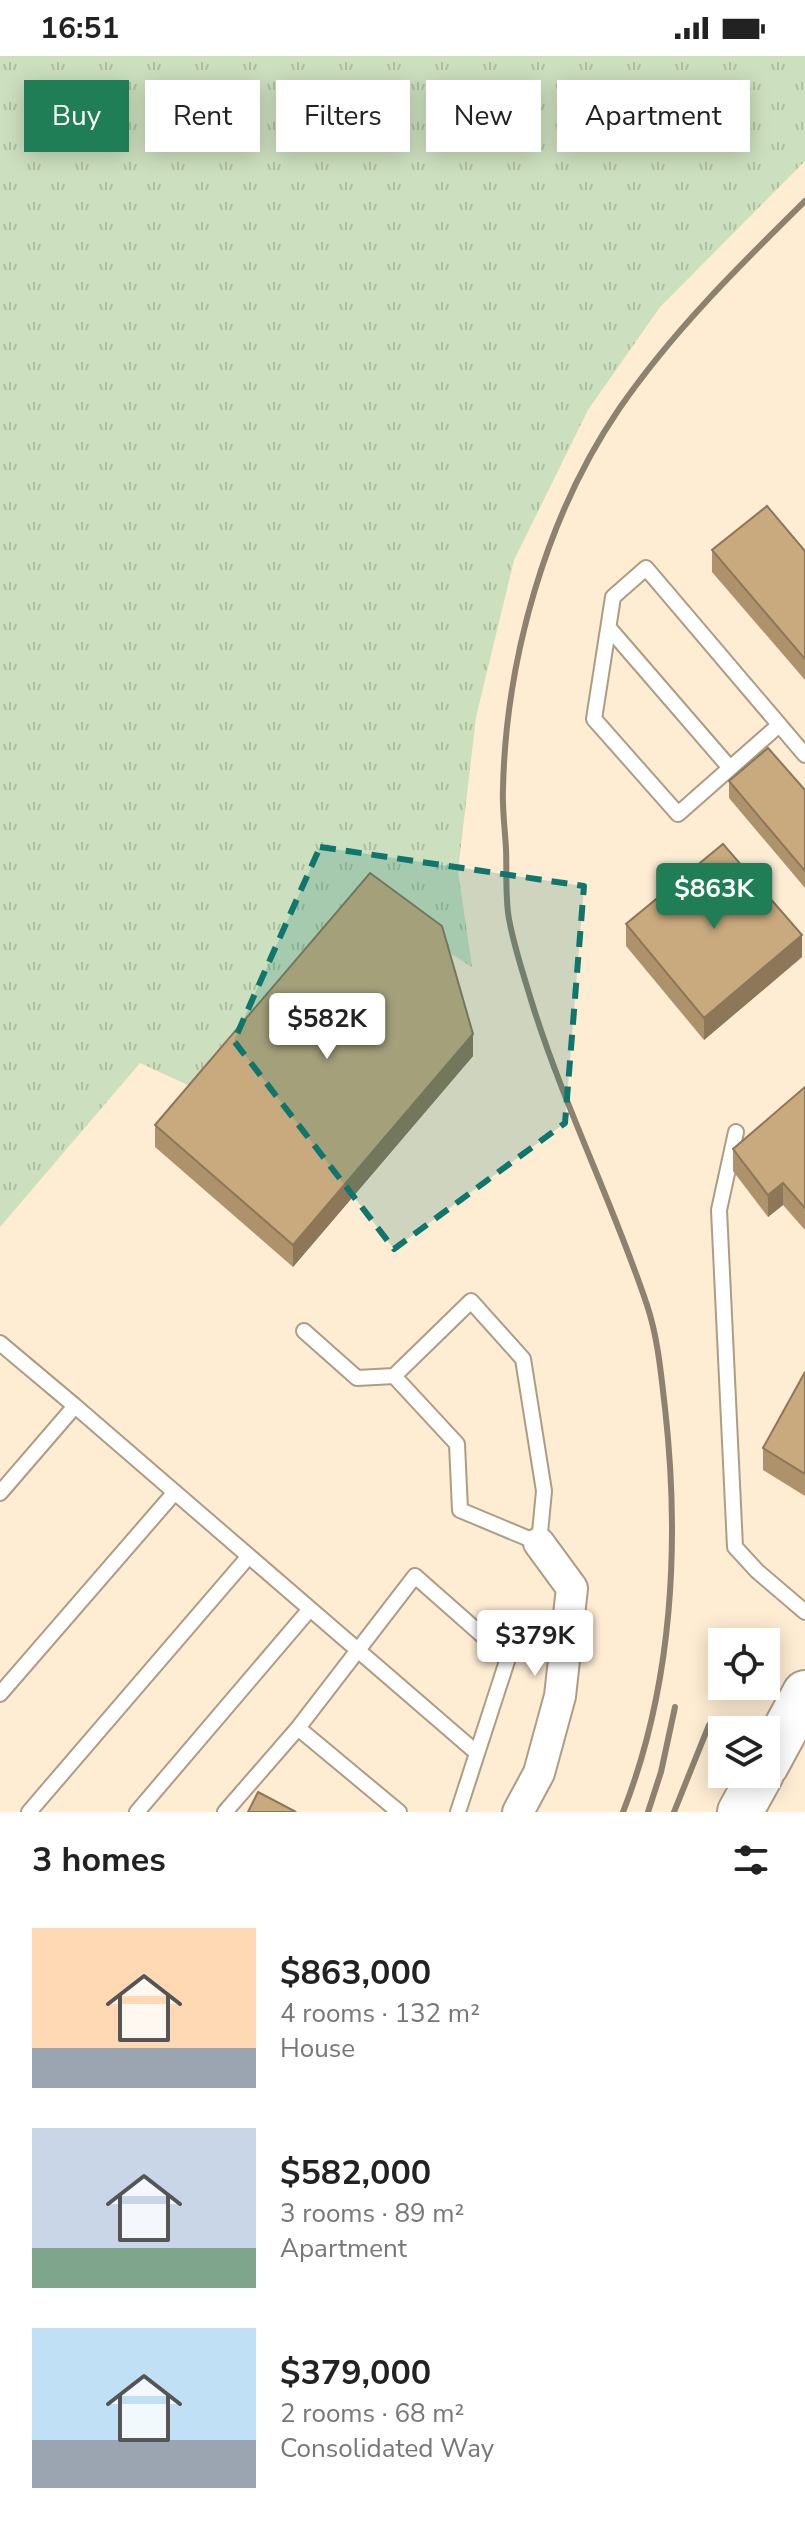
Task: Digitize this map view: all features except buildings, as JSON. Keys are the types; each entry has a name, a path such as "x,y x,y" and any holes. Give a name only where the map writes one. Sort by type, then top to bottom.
{"main road":[{"path":"780,1739 805,1693"},
{"path":"740,1812 753,1788"}],"street":[{"path":"518,1812 539,1773 560,1696 572,1588 539,1543"}],"lane":[{"path":"779,725 678,814 594,719 613,597 646,568 805,755"},
{"path":"609,628 730,768"},
{"path":"736,1132 719,1210 735,1547 757,1571 805,1612"},
{"path":"304,1331 357,1378 394,1376 471,1301 523,1359 544,1491 539,1543 460,1510 457,1444 394,1376"},
{"path":"0,1343 477,1753"},
{"path":"0,1493 75,1406"},
{"path":"0,1694 175,1492"},
{"path":"29,1812 249,1556"},
{"path":"225,1812 298,1728 415,1576 508,1658 458,1812"},
{"path":"137,1812 310,1609"},
{"path":"298,1728 399,1812"}],"highlighted area":[{"path":"320,847 584,886 565,1123 394,1249 234,1041"}],"green space":[{"path":"0,56 805,56 805,161 660,307 588,410 514,560 476,717 458,871 472,967 442,948 203,1092 140,1063 0,1227"}],"railway":[{"path":"623,1812 653,1714 668,1613 672,1510 665,1408 647,1305 545,1041 509,919 503,803 506,739 512,689 535,590 570,495 593,451 639,381 683,327 805,201"},
{"path":"648,1812 661,1772 675,1707"},
{"path":"674,1812 708,1727"}]}
